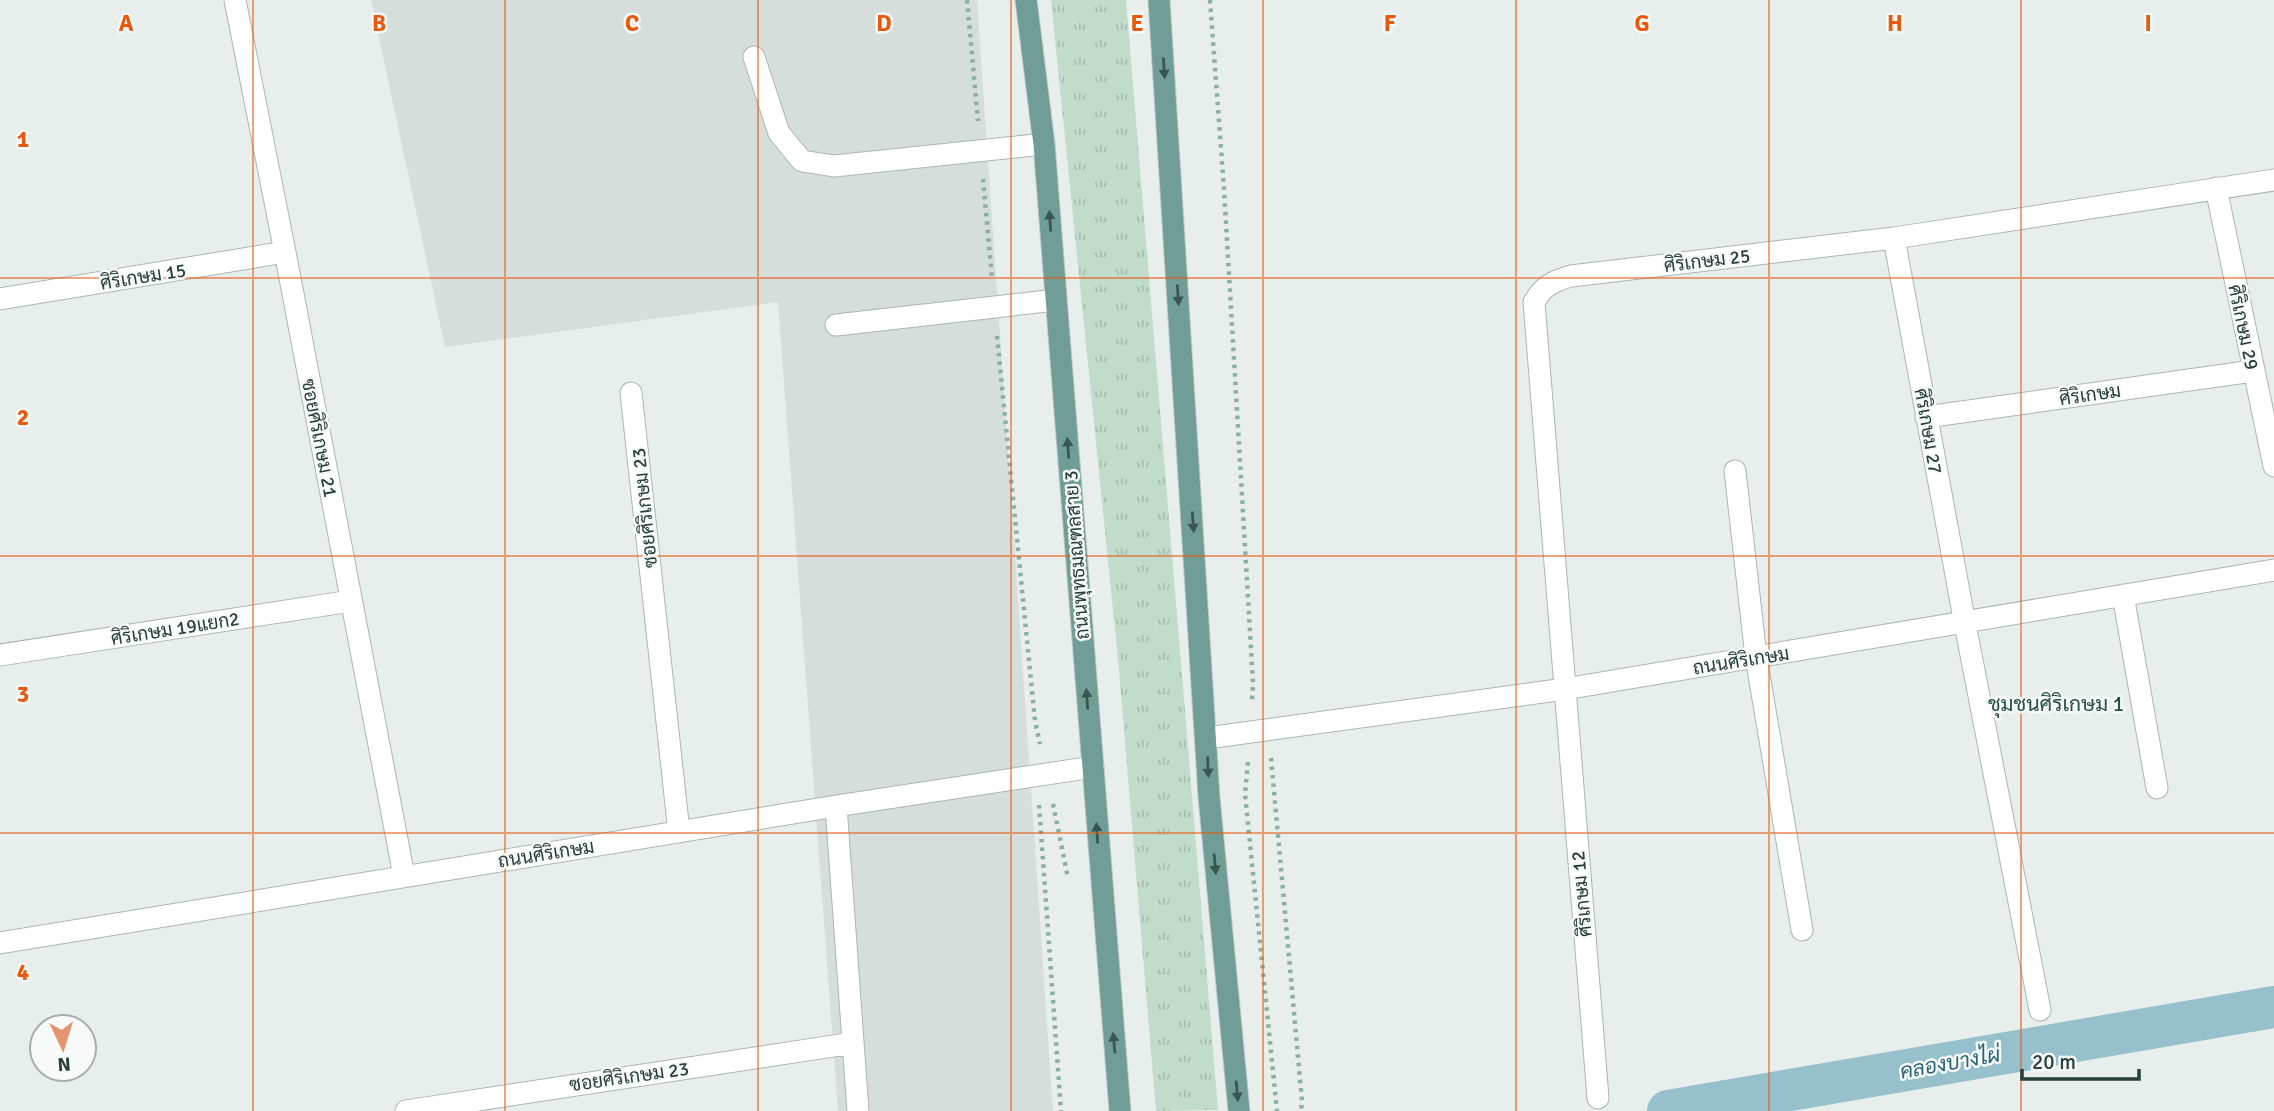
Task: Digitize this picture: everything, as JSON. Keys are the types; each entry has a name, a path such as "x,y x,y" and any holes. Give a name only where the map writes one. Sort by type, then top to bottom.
{"main road":[{"name":"ถนนพุทธมณฑลสาย 3","path":"1026,0 1044,144 1119,1111"},
{"path":"1159,0 1209,797 1239,1111"}],"street":[{"name":"ซอยศิริเกษม 21","path":"235,0 404,876"},
{"path":"754,57 779,133 802,161 834,166 1044,144"},
{"name":"ศิริเกษม 25","path":"1565,689 1534,302 1542,289 1552,282 1572,276 1894,238 2274,180"},
{"name":"ศิริเกษม 29","path":"2216,188 2274,466"},
{"name":"ศิริเกษม 27","path":"1894,238 2040,1010"},
{"name":"ศิริเกษม 15","path":"0,299 285,252"},
{"path":"836,325 1056,300"},
{"name":"ศิริเกษม","path":"1926,417 2253,371"},
{"name":"ซอยศิริเกษม 23","path":"631,393 679,832"},
{"path":"1735,471 1756,657 1802,930"},
{"name":"ถนนศิริเกษม","path":"1207,738 1565,689 1965,624 2274,570"},
{"path":"2123,595 2157,788"},
{"name":"ศิริเกษม 19แยก2","path":"0,655 351,601"},
{"name":"ศิริเกษม 12","path":"1565,689 1598,1098"},
{"name":"ถนนศิริเกษม","path":"0,943 836,806 1093,767"},
{"path":"836,806 858,1111"},
{"name":"ซอยศิริเกษม 23","path":"406,1111 853,1043"}],"path":[{"path":"967,0 994,307 1041,773 1061,1111"},
{"path":"1210,0 1252,660"},
{"path":"1268,730 1301,1111"},
{"path":"1041,773 1071,890"},
{"path":"1245,794 1277,1111"}],"shaded area":[{"path":"371,0 977,0 1053,1111 838,1111 778,302 445,347"}],"green space":[{"path":"1051,0 1126,0 1218,1110 1156,1111 1118,659"}],"waterway":[{"name":"คลองบางไผ่","path":"1668,1111 2274,1007"}],"district":[{"name":"ชุมชนศิริเกษม 1","path":"2056,704"}]}
